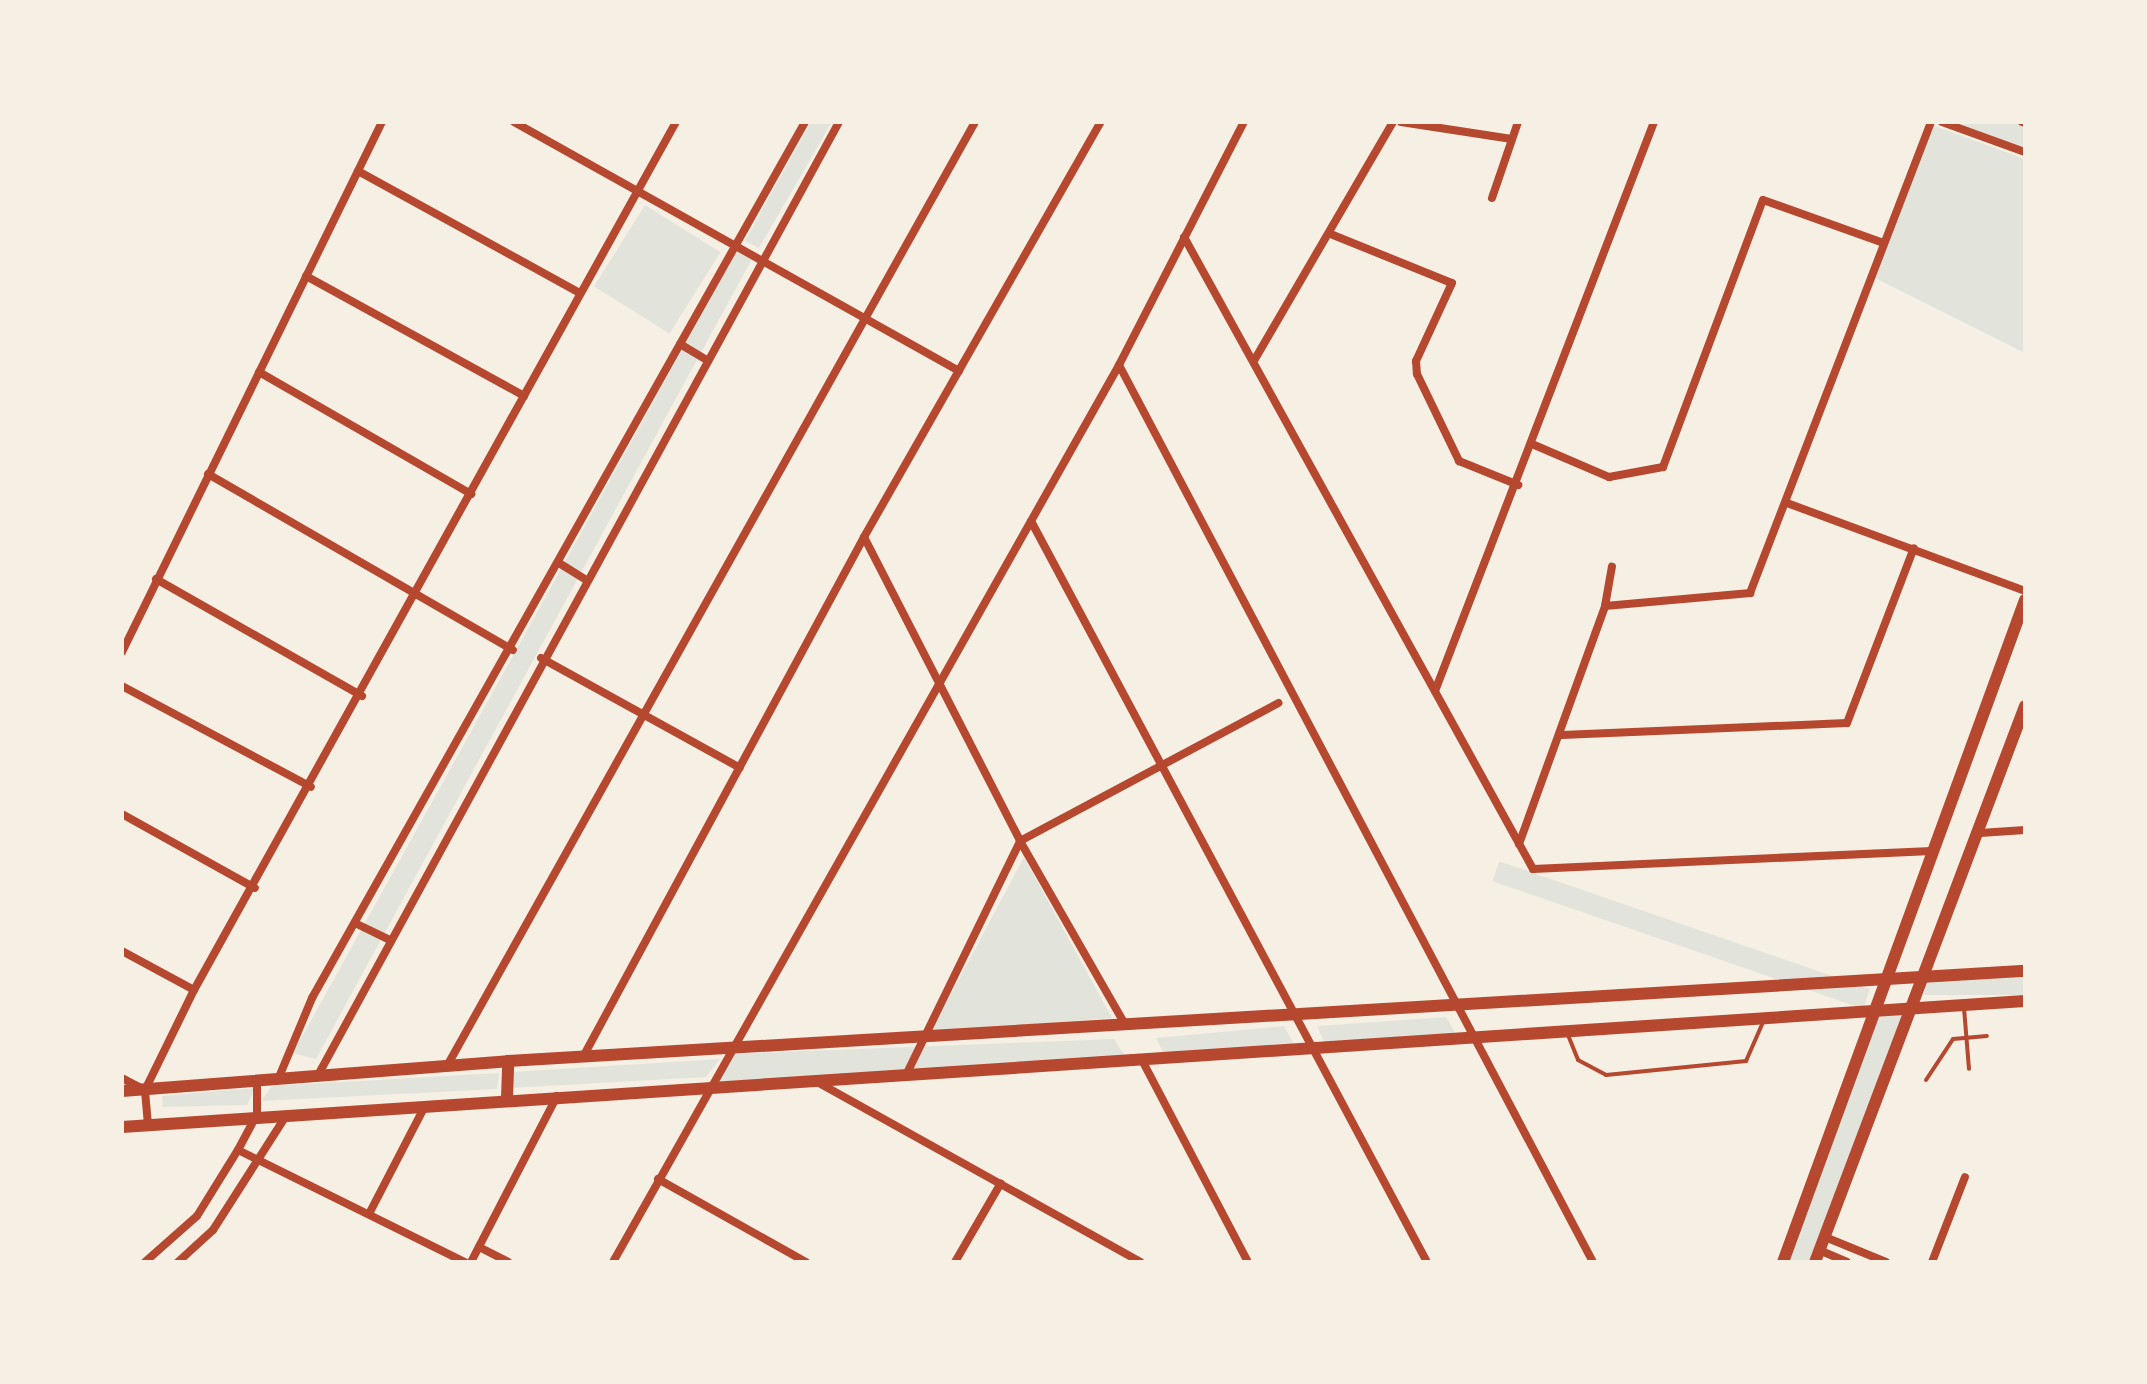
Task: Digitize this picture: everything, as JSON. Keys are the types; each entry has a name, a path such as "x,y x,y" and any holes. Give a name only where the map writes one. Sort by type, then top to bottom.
{"main road":[{"path":"1783,1262 2025,600"},
{"path":"1817,1256 1980,833 2025,706"},
{"path":"122,1091 508,1061 1127,1028 2025,971"},
{"path":"122,1127 427,1102 710,1088 908,1071 1144,1064 2025,1001"},
{"path":"507,1098 508,1061"}],"street":[{"path":"122,652 382,122"},
{"path":"514,122 633,191 736,243 959,371"},
{"path":"148,1125 145,1090 194,990 362,696 633,191 676,122"},
{"path":"279,1077 312,998 513,650 805,122"},
{"path":"317,1077 388,939 541,658 761,257 839,122"},
{"path":"447,1066 975,122"},
{"path":"583,1057 864,537 1101,122"},
{"path":"613,1262 937,676 1031,521 1119,365 1244,122"},
{"path":"1255,359 1333,235 1393,122"},
{"path":"1401,122 1512,139"},
{"path":"1492,198 1518,122"},
{"path":"1435,691 1518,485 1654,122"},
{"path":"1605,606 1744,597 1787,503 1931,122"},
{"path":"1942,122 2025,152"},
{"path":"358,171 578,292"},
{"path":"1532,444 1609,477 1663,467 1763,200 1884,243"},
{"path":"1333,235 1452,283 1416,361 1417,374 1459,461 1518,485"},
{"path":"1184,237 1255,359 1533,869 1932,851"},
{"path":"306,276 524,396"},
{"path":"680,344 705,359"},
{"path":"1119,365 1593,1262"},
{"path":"259,372 471,494"},
{"path":"208,474 513,650"},
{"path":"1787,503 2025,591"},
{"path":"1031,521 1427,1262"},
{"path":"864,537 1020,841 1127,1028"},
{"path":"1562,735 1847,723 1914,548"},
{"path":"559,563 585,579"},
{"path":"1519,844 1562,735 1605,606 1612,567"},
{"path":"156,579 362,696"},
{"path":"541,658 740,768"},
{"path":"122,686 311,787"},
{"path":"908,1071 1020,841 1278,703"},
{"path":"122,814 255,888"},
{"path":"1980,833 2025,830"},
{"path":"357,924 388,939"},
{"path":"122,951 194,990"},
{"path":"1144,1064 1248,1262"},
{"path":"122,1078 145,1090"},
{"path":"812,1079 1140,1262"},
{"path":"145,1262 197,1216 238,1150 257,1115 257,1080"},
{"path":"238,1150 468,1262 479,1247 557,1095"},
{"path":"370,1212 427,1102"},
{"path":"178,1262 213,1230 261,1161 288,1112"},
{"path":"1932,1262 1965,1177"},
{"path":"658,1179 806,1262"},
{"path":"955,1262 1001,1183"},
{"path":"1825,1237 1886,1262"},
{"path":"479,1247 508,1262"},
{"path":"1817,1256 1847,1262"}],"lane":[{"path":"1964,1006 1969,1069"},
{"path":"1567,1033 1578,1060 1606,1075 1746,1061 1764,1020"},
{"path":"1926,1080 1936,1055 1966,1036 1987,1036"}],"shaded area":[{"path":"811,122 832,122 759,248 745,241"},
{"path":"1950,122 2013,122 2025,127 2025,148"},
{"path":"1932,125 2025,159 2025,353 1875,278"},
{"path":"645,205 720,252 670,334 594,286"},
{"path":"737,251 752,259 316,1059 293,1053"},
{"path":"1024,857 1112,1018 931,1032"},
{"path":"1499,861 1870,989 1863,1009 1493,881"},
{"path":"1925,977 2025,977 2025,995 1925,995"},
{"path":"1910,1010 1815,1262 1783,1262 1872,1013"},
{"path":"1446,1017 1457,1036 1325,1044 1317,1026"},
{"path":"1284,1026 1295,1046 1165,1056 1156,1038"},
{"path":"1114,1039 1127,1059 713,1084 731,1054"},
{"path":"720,1059 706,1077 510,1088 512,1072"},
{"path":"499,1073 497,1089 261,1101 272,1086"},
{"path":"255,1088 247,1105 163,1107 162,1096"}]}
